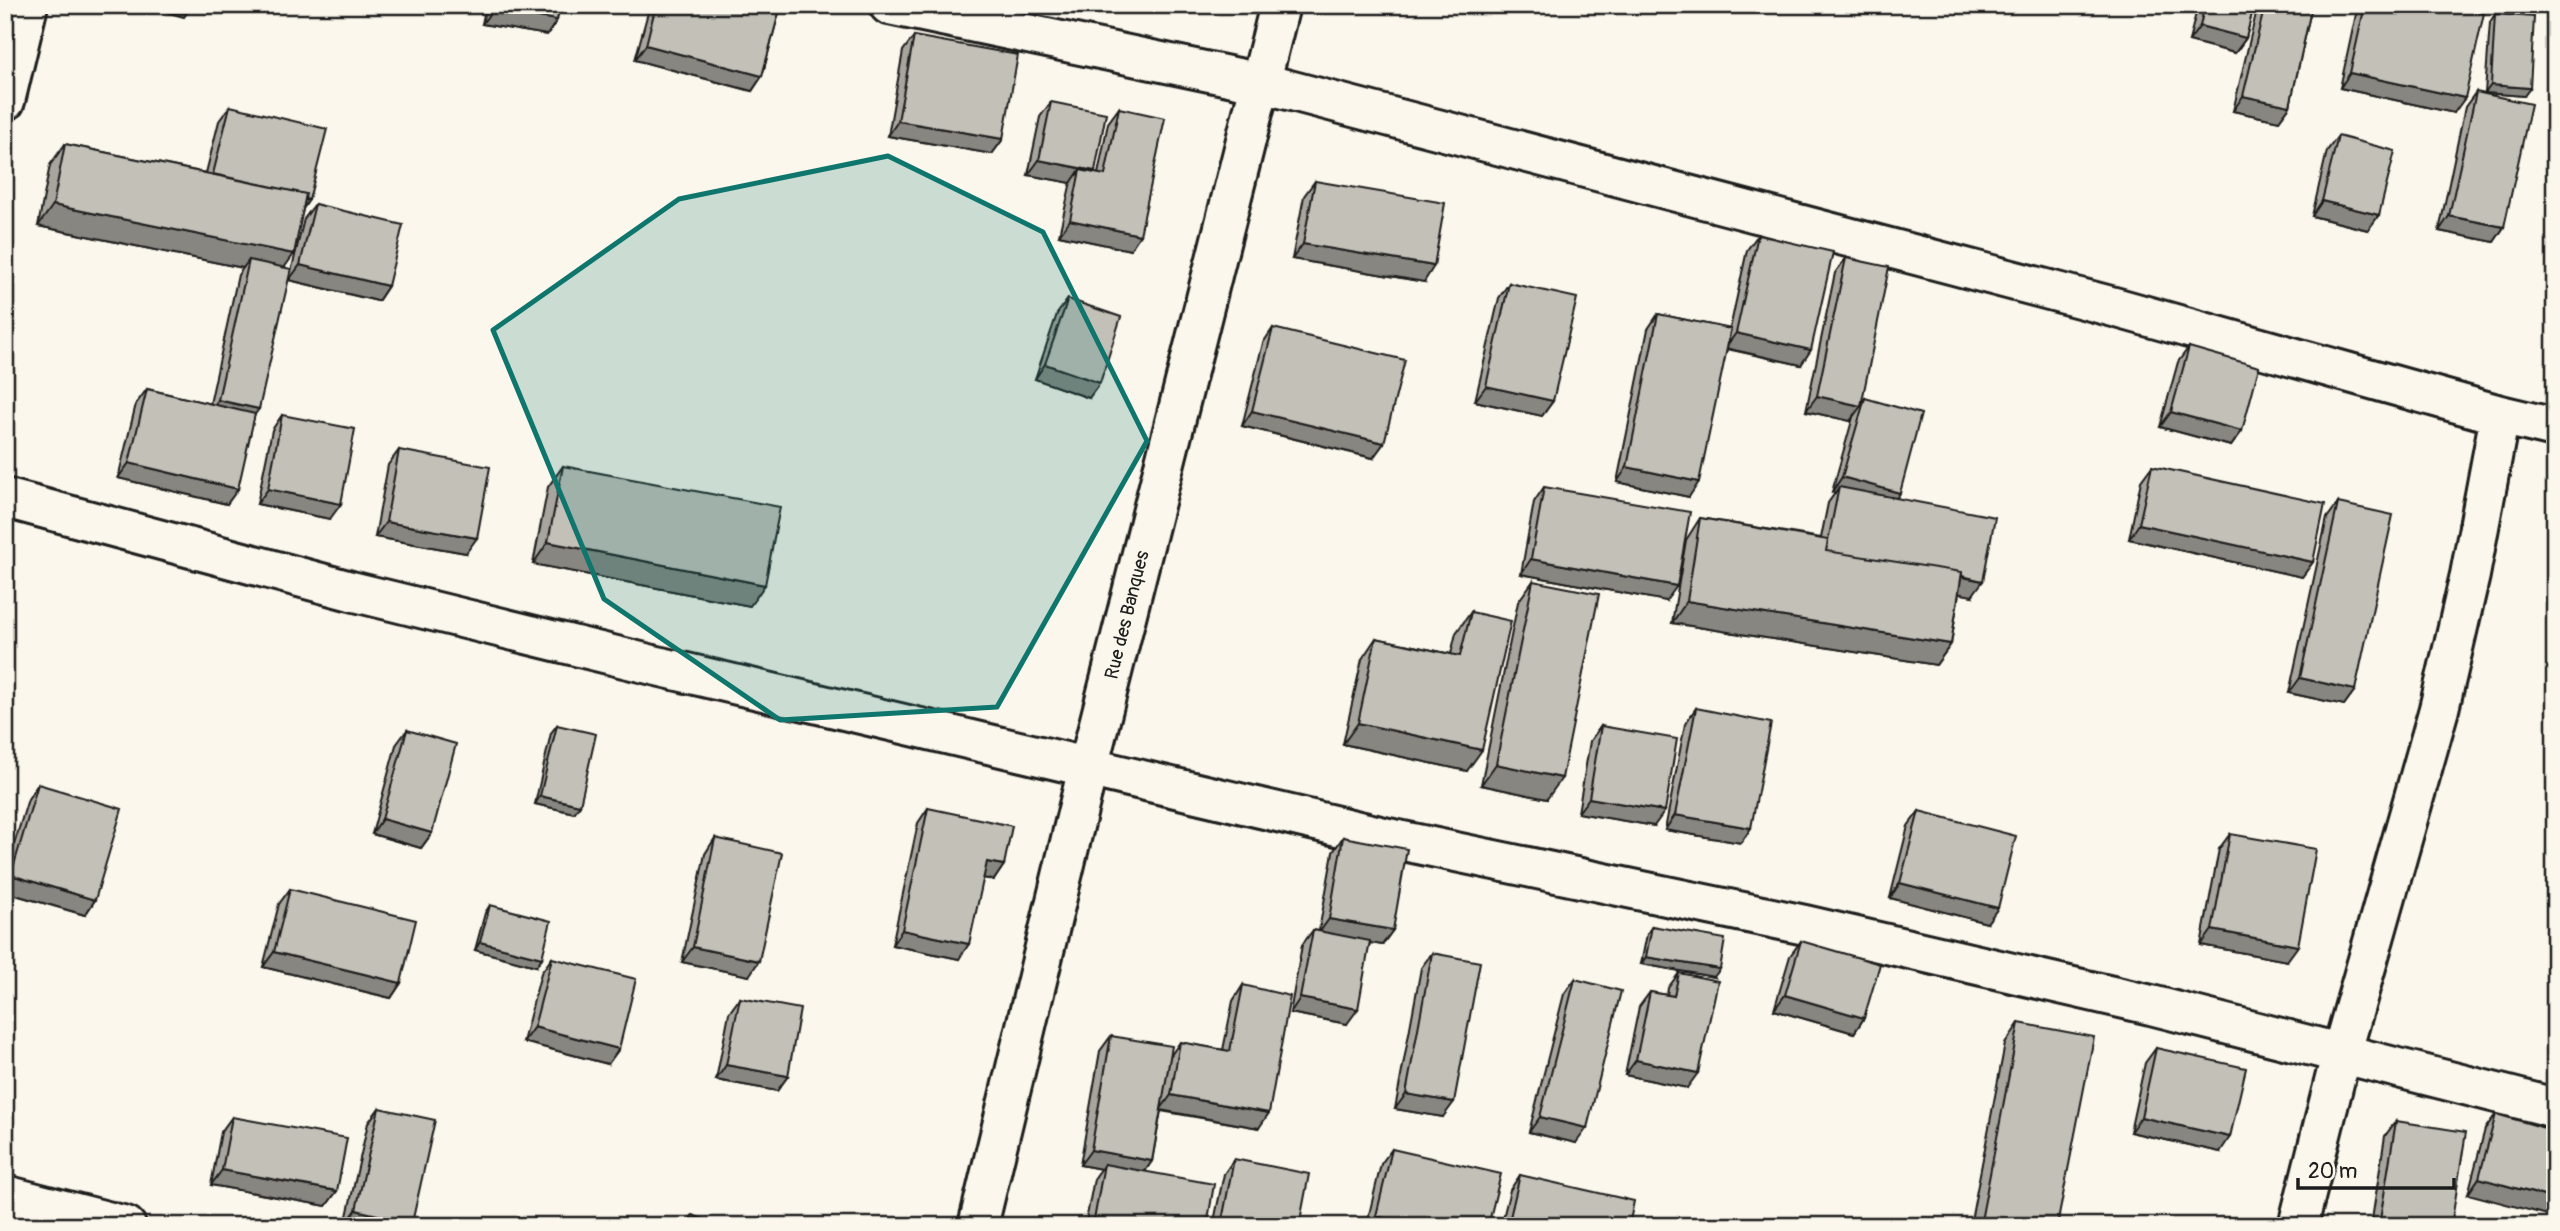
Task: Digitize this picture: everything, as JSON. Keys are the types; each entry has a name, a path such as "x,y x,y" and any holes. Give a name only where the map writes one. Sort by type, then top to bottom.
{"street":[{"path":"5,101 28,5"},
{"name":"Rue des Banques","path":"978,1226 1088,768 1280,5"},
{"path":"908,7 1262,83 2114,307 2555,428"},
{"path":"2298,1226 2341,1055 2439,709 2470,575 2500,415"},
{"path":"5,498 351,591 1088,768 1397,840 1845,934 2151,1005 2555,1108"},
{"path":"5,1195 126,1226"}],"highlighted area":[{"path":"888,156 1043,232 1147,441 997,707 780,720 604,599 493,330 679,199"}],"building":[{"path":"494,5 560,5 557,20 493,9"},
{"path":"656,5 781,5 762,76 646,45"},
{"path":"2205,5 2254,5 2246,38 2200,26"},
{"path":"2265,5 2312,5 2290,106 2243,96"},
{"path":"2365,5 2449,5 2484,13 2465,98 2350,73"},
{"path":"2495,14 2534,17 2530,88 2491,85"},
{"path":"914,36 1018,55 1003,139 898,121"},
{"path":"2476,92 2531,104 2504,227 2449,216"},
{"path":"1051,102 1106,113 1095,171 1039,160"},
{"path":"230,106 327,129 309,200 305,199 306,194 213,174"},
{"path":"1119,108 1165,118 1140,235 1070,220 1080,170 1105,175"},
{"path":"2338,136 2395,151 2379,215 2322,201"},
{"path":"65,144 306,194 294,254 53,205"},
{"path":"1315,181 1445,203 1434,266 1303,244"},
{"path":"315,204 403,225 388,286 300,265"},
{"path":"1758,235 1833,252 1811,350 1736,333"},
{"path":"1846,258 1889,267 1861,406 1817,396"},
{"path":"249,260 291,269 259,409 218,400"},
{"path":"1509,283 1577,298 1553,401 1486,386"},
{"path":"1068,299 1121,317 1100,383 1045,364"},
{"path":"1658,314 1731,329 1699,482 1627,467"},
{"path":"1273,328 1405,360 1384,443 1252,411"},
{"path":"2189,347 2259,367 2242,431 2171,412"},
{"path":"147,389 255,414 238,489 129,463"},
{"path":"1865,398 1921,414 1900,493 1842,477"},
{"path":"282,415 355,429 341,504 268,489"},
{"path":"399,450 490,467 477,538 386,522"},
{"path":"563,466 780,507 765,585 548,542"},
{"path":"2152,466 2325,504 2313,562 2139,524"},
{"path":"1544,487 1690,512 1677,586 1531,559"},
{"path":"1839,487 1995,517 1983,581 1962,576 1962,572 1826,551"},
{"path":"2338,503 2393,515 2355,690 2300,678"},
{"path":"1700,518 1828,540 1826,551 1962,572 1951,644 1687,601"},
{"path":"1533,581 1599,594 1562,778 1496,764"},
{"path":"1471,612 1511,621 1482,750 1358,723 1376,638 1460,656"},
{"path":"1696,708 1771,723 1751,828 1675,815"},
{"path":"557,725 596,734 580,805 540,796"},
{"path":"1601,726 1677,739 1665,811 1589,798"},
{"path":"407,730 456,744 432,833 382,819"},
{"path":"38,784 122,809 95,900 11,875"},
{"path":"928,808 1012,826 1004,865 987,862 969,944 902,930"},
{"path":"1919,811 2016,836 1998,908 1900,883"},
{"path":"2230,834 2316,849 2298,946 2212,930"},
{"path":"1343,837 1407,849 1393,930 1329,919"},
{"path":"715,838 782,853 759,961 693,947"},
{"path":"290,889 416,920 401,983 274,952"},
{"path":"490,905 551,921 542,958 480,942"},
{"path":"1652,926 1725,939 1720,969 1646,957"},
{"path":"1313,930 1370,941 1358,1009 1300,998"},
{"path":"1801,941 1880,964 1864,1018 1785,995"},
{"path":"1432,953 1480,962 1454,1102 1406,1094"},
{"path":"552,958 636,979 619,1049 534,1027"},
{"path":"1679,973 1718,981 1698,1073 1636,1060 1650,992 1674,996"},
{"path":"1575,979 1621,991 1587,1128 1540,1117"},
{"path":"1243,985 1290,996 1269,1113 1171,1095 1180,1042 1230,1051"},
{"path":"740,998 800,1009 788,1076 726,1065"},
{"path":"2019,1023 2094,1037 2057,1226 1980,1226"},
{"path":"1111,1036 1172,1046 1152,1161 1091,1150"},
{"path":"2156,1048 2246,1068 2230,1137 2141,1117"},
{"path":"379,1108 435,1120 412,1223 356,1210"},
{"path":"2496,1114 2555,1131 2555,1199 2479,1178"},
{"path":"232,1117 347,1138 337,1191 222,1170"},
{"path":"2396,1121 2466,1132 2451,1226 2379,1226"},
{"path":"1392,1149 1501,1174 1488,1226 1417,1226 1376,1216"},
{"path":"1234,1159 1309,1174 1299,1226 1221,1226"},
{"path":"1104,1164 1214,1184 1207,1226 1093,1226"},
{"path":"1520,1175 1634,1201 1629,1226 1508,1226"},
{"path":"692,1215 722,1226 688,1226"},
{"path":"1358,1218 1412,1226 1357,1226"}]}
